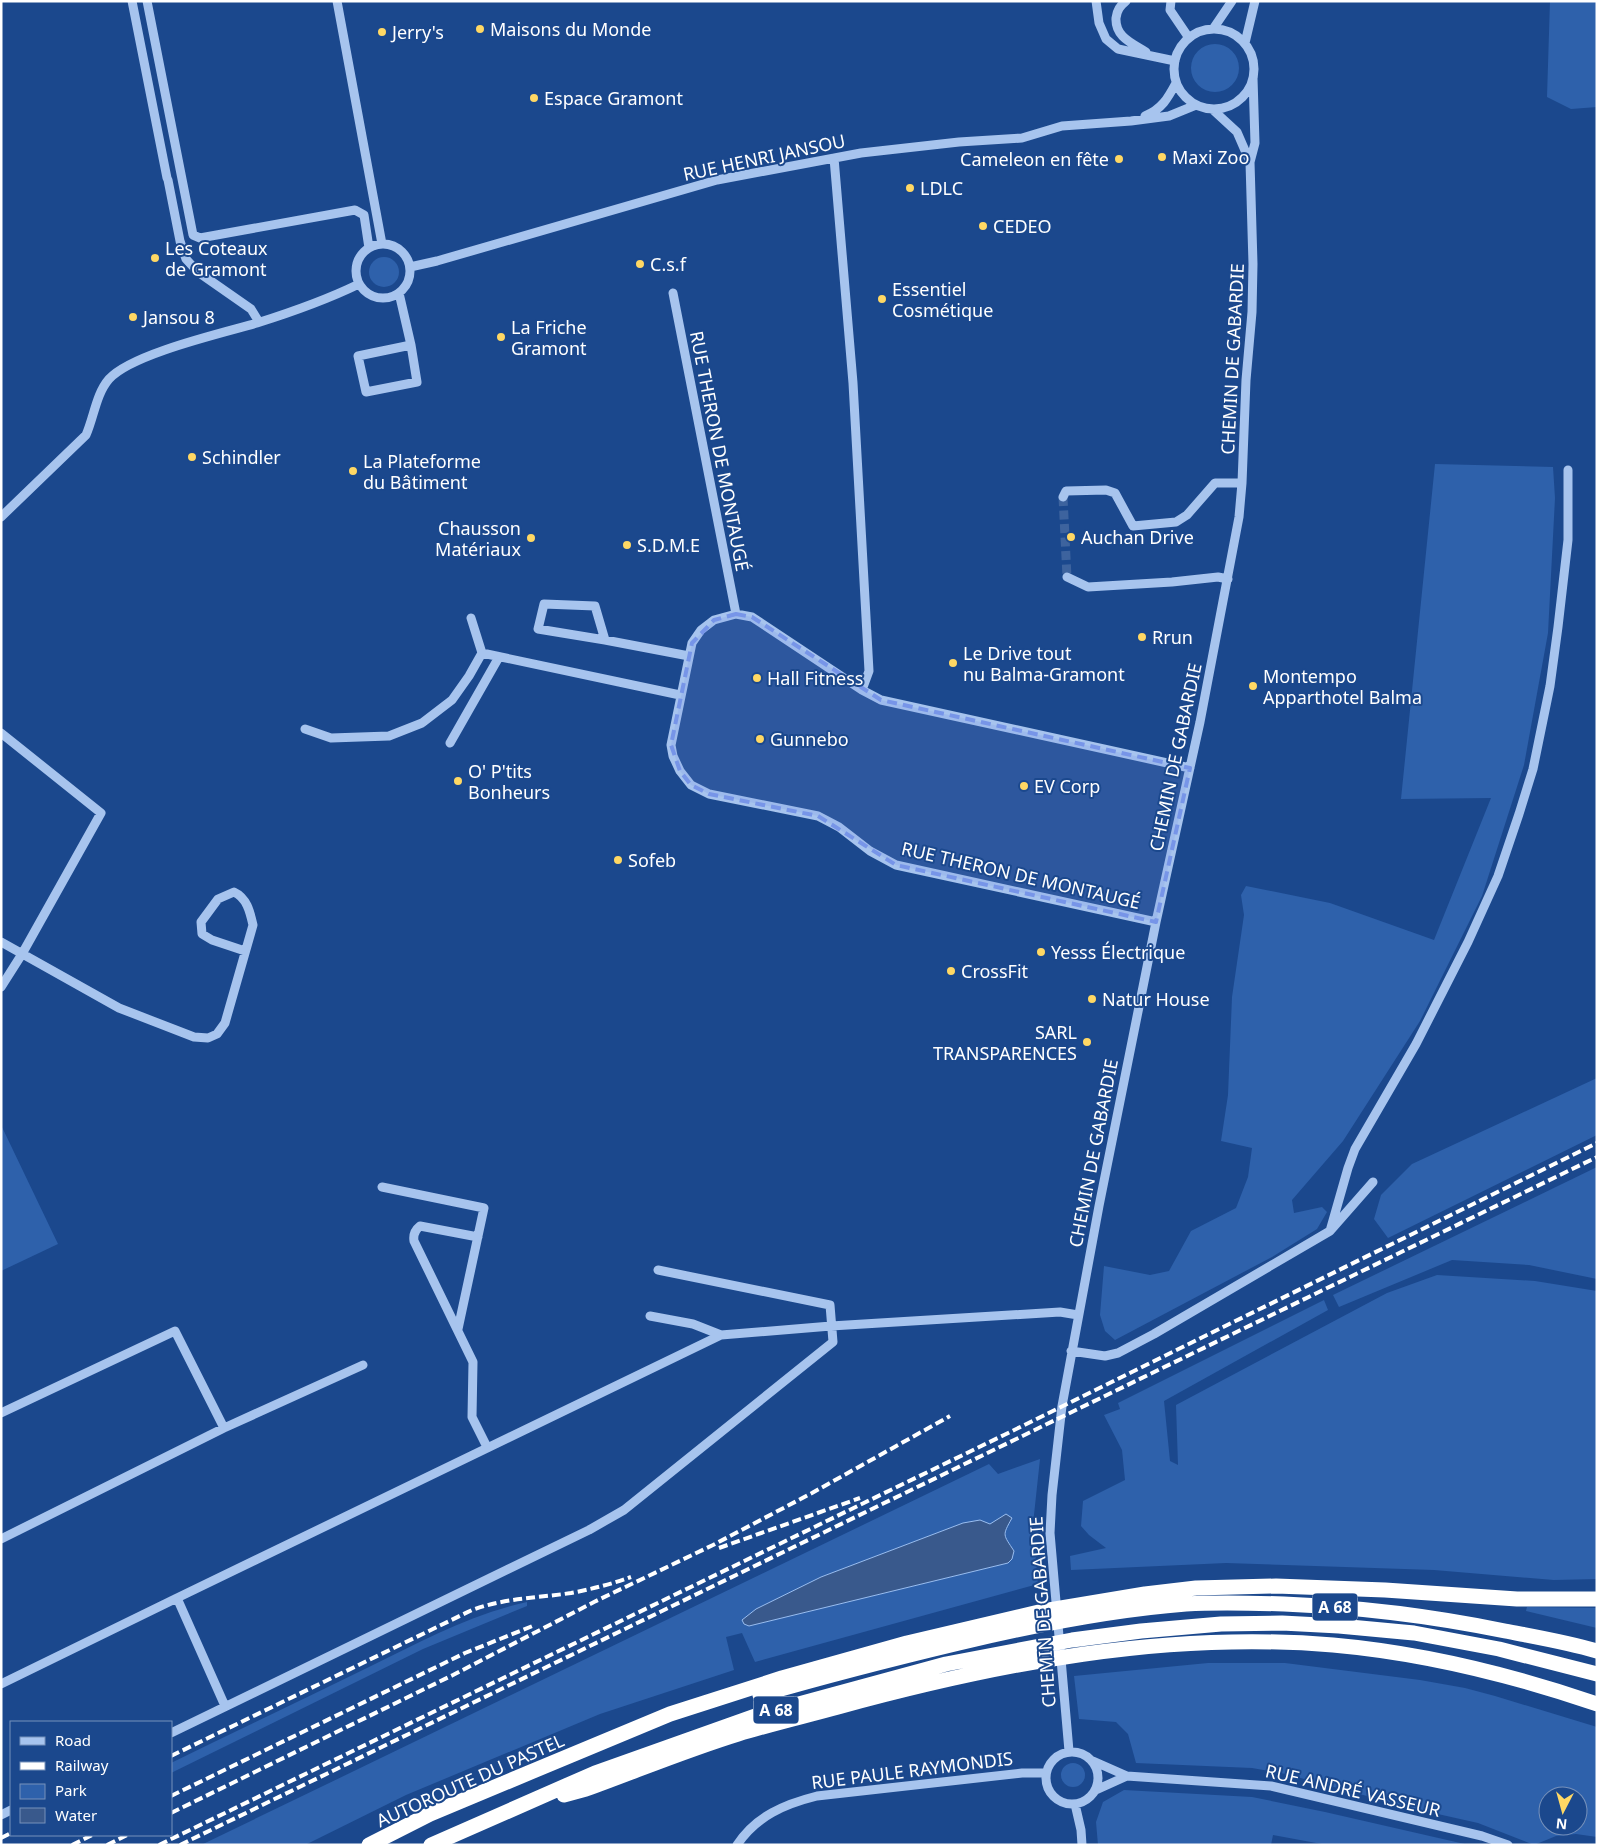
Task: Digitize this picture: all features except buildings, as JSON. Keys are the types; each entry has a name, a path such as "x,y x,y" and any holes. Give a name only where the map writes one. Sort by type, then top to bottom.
{"highway":[{"path":"1069,1613 1145,1594 1196,1588 1276,1586 1385,1590 1517,1599 1597,1599"},
{"name":"A 68","path":"1069,1613 1235,1602 1384,1610 1569,1643 1597,1651"},
{"name":"AUTOROUTE DU PASTEL","path":"369,1845 430,1814 670,1714 782,1678 907,1643 1069,1613"},
{"name":"A 68","path":"431,1845 595,1773 758,1715 946,1664 1073,1648 1141,1631 1221,1624 1282,1623 1414,1633 1499,1649 1597,1674"},
{"path":"1073,1648 1250,1641 1333,1645 1405,1654 1460,1666 1526,1681 1597,1704"}],"street":[{"path":"132,1 180,241 186,258 198,272 251,309 258,322"},
{"path":"146,1 193,234 200,238 355,210 364,215 369,248"},
{"path":"337,1 382,244"},
{"path":"1096,1 1099,23 1106,39 1118,49 1175,61"},
{"path":"1170,1 1170,10 1189,38"},
{"path":"1213,28 1232,1"},
{"path":"1245,43 1255,1"},
{"path":"1121,3 1116,15 1116,26 1120,34 1153,56"},
{"path":"1213,28 1225,30 1236,35 1245,43 1254,60 1254,78 1250,88 1234,104 1224,108 1212,109 1196,105 1182,92 1176,83 1174,72 1175,61 1180,48 1189,38 1200,31 1213,28"},
{"name":"CHEMIN DE GABARDIE","path":"1068,1751 1050,1533 1054,1467 1071,1351 1099,1206 1156,922 1190,768 1239,517 1252,303 1250,162 1255,143 1254,78"},
{"name":"RUE HENRI JANSOU","path":"1131,121 1155,112 1162,107 1176,83"},
{"name":"RUE HENRI JANSOU","path":"410,267 718,180 861,153 959,142 1022,138 1062,126 1169,116 1196,105"},
{"name":"CHEMIN DE GABARDIE","path":"1212,109 1237,132 1250,162"},
{"path":"834,158 853,383 869,661 869,671 862,690"},
{"path":"382,244 390,244 397,248 408,259 410,267 408,282 399,293 391,297 382,298 373,296 365,291 357,276 358,260 369,248 382,244"},
{"path":"1,517 86,435 92,423 101,392 108,380 120,368 173,347 258,322 332,297 360,284"},
{"path":"399,293 412,345 417,382 366,392 358,356 412,345"},
{"name":"RUE THERON DE MONTAUGÉ","path":"673,293 736,614 714,620 700,630 692,643 671,744 680,771 691,785 709,794 818,816 839,827 870,851 896,865 1156,922"},
{"path":"1330,1231 1355,1149 1416,1044 1468,942 1498,876 1520,814 1533,769 1550,686 1557,637 1568,540 1568,470"},
{"path":"1063,497 1066,491 1106,490 1115,493 1133,526 1176,522 1187,515 1215,483 1242,483"},
{"path":"1067,577 1088,587 1218,577 1228,579"},
{"path":"605,640 595,606 544,604 538,629 689,656"},
{"path":"736,614 752,617 862,690 881,700 1190,768"},
{"path":"305,729 331,738 389,736 422,723 452,700 482,653 471,618"},
{"path":"482,653 680,696"},
{"path":"450,743 499,657"},
{"path":"1,733 101,813 22,954 1,987"},
{"path":"1,942 119,1008 194,1037 208,1038 217,1034 225,1023 253,925 249,908 241,896 234,892 218,899 201,922 202,934 212,940 245,951"},
{"path":"1071,1351 1105,1356 1118,1353 1154,1334 1330,1231 1373,1182"},
{"path":"382,1187 484,1208 458,1329"},
{"path":"478,1236 420,1226 416,1229 414,1241 473,1362 472,1417 487,1447"},
{"path":"172,1732 580,1534 624,1510 833,1342 830,1305 658,1270"},
{"path":"1,1684 487,1447 722,1335 831,1326 1060,1312 1078,1315"},
{"path":"650,1316 693,1324 722,1335"},
{"path":"1,1413 175,1331 224,1428"},
{"path":"1,1539 224,1428 363,1365"},
{"path":"177,1598 225,1706"},
{"path":"1068,1751 1085,1754 1093,1761 1099,1775 1096,1790 1087,1800 1075,1804 1060,1801 1053,1796 1046,1781 1046,1773 1054,1759 1068,1751"},
{"name":"RUE ANDRÉ VASSEUR","path":"1093,1761 1127,1776 1271,1786 1482,1836 1508,1845"},
{"name":"RUE PAULE RAYMONDIS","path":"737,1845 757,1822 772,1812 793,1802 817,1796 1022,1773 1046,1773"},
{"name":"RUE ANDRÉ VASSEUR","path":"1096,1790 1127,1776"},
{"path":"1075,1804 1081,1830 1082,1845"}],"highlighted area":[{"path":"736,614 752,617 881,700 1190,768 1156,922 896,865 818,816 709,794 691,785 680,771 671,745 692,643 714,620"}],"green space":[{"path":"1550,1 1597,1 1597,107 1571,109 1547,97"},
{"path":"1210,44 1220,44 1232,51 1239,63 1239,73 1232,85 1220,92 1210,92 1202,88 1195,81 1191,73 1191,63 1195,55 1202,48"},
{"path":"384,257 395,261 399,272 395,283 384,287 373,283 369,272 373,261"},
{"path":"1435,464 1553,467 1555,498 1548,633 1524,765 1482,896 1420,1021 1343,1141 1292,1200 1294,1213 1322,1207 1327,1212 1317,1229 1272,1257 1115,1340 1105,1331 1100,1315 1104,1266 1150,1275 1169,1271 1191,1231 1236,1208 1248,1177 1252,1148 1221,1141 1228,1095 1232,997 1244,915 1241,895 1246,886 1330,903 1434,940 1491,798 1401,799"},
{"path":"1597,1078 1597,1135 1388,1238 1374,1219 1381,1195 1412,1164"},
{"path":"1,1125 58,1244 1,1271"},
{"path":"1597,1167 1597,1279 1529,1265 1452,1260 1339,1307 1333,1295"},
{"path":"1437,1275 1535,1281 1597,1291 1597,1579 1554,1580 1434,1570 1226,1563 1071,1570 1070,1556 1106,1548 1081,1526 1083,1501 1125,1480 1122,1450 1104,1415 1120,1409 1118,1403 1324,1300 1328,1310 1164,1401 1170,1461 1178,1465 1176,1405 1387,1293"},
{"path":"1040,1459 1033,1524 1038,1584 755,1662 742,1633 726,1637 734,1670 600,1714 406,1795 305,1845 201,1845 989,1464 998,1474","holes":["1006,1514 1004,1537 1014,1551 1008,1563 749,1626 744,1624 756,1609 821,1577 963,1523 990,1525"]},
{"path":"527,1602 527,1606 423,1649 172,1773 172,1763 427,1639 466,1621"},
{"path":"1527,1607 1597,1608 1597,1628 1526,1611"},
{"path":"1208,1663 1285,1663 1420,1680 1465,1688 1597,1727 1597,1837 1588,1836 1588,1786 1538,1786 1538,1836 1556,1836 1534,1845 1478,1823 1411,1808 1286,1774 1252,1768 1136,1763 1128,1734 1116,1722 1079,1719 1074,1676"},
{"path":"1073,1763 1082,1766 1085,1775 1082,1784 1073,1787 1064,1784 1061,1775 1064,1766"},
{"path":"1124,1790 1252,1797 1469,1845 1327,1845 1273,1835 1271,1845 1098,1845 1096,1822 1103,1802"}],"water":[{"path":"1006,1514 1012,1518 1005,1535 1014,1551 1012,1559 1008,1563 749,1626 744,1624 742,1620 756,1609 821,1577 963,1523 980,1520 990,1524"}],"tunnel":[{"path":"1063,497 1067,577"}],"railway":[{"path":"159,1845 1004,1435 1597,1143"},
{"path":"180,1845 1597,1157"},
{"path":"172,1813 453,1675 594,1602 713,1545 812,1493 950,1416"},
{"path":"719,1548 860,1498"},
{"path":"172,1756 472,1610 509,1601 579,1591 631,1577"},
{"path":"172,1796 465,1653 535,1625"},
{"path":"1,1838 10,1834"},
{"path":"72,1845 90,1836"},
{"path":"107,1845 125,1836"}],"place":[{"name":"Maisons du Monde","path":"480,29"},
{"name":"Jerry's","path":"382,32"},
{"name":"Espace Gramont","path":"534,98"},
{"name":"Maxi Zoo","path":"1162,157"},
{"name":"Cameleon en fête","path":"1119,159"},
{"name":"LDLC","path":"910,188"},
{"name":"CEDEO","path":"983,226"},
{"name":"Les Coteaux de Gramont","path":"155,258"},
{"name":"C.s.f","path":"640,264"},
{"name":"Essentiel Cosmétique","path":"882,299"},
{"name":"Jansou 8","path":"133,317"},
{"name":"La Friche Gramont","path":"501,337"},
{"name":"Schindler","path":"192,457"},
{"name":"La Plateforme du Bâtiment","path":"353,471"},
{"name":"Auchan Drive","path":"1071,537"},
{"name":"Chausson Matériaux","path":"531,538"},
{"name":"S.D.M.E","path":"627,545"},
{"name":"Rrun","path":"1142,637"},
{"name":"Le Drive tout nu Balma-Gramont","path":"953,663"},
{"name":"Hall Fitness","path":"757,678"},
{"name":"Montempo Apparthotel Balma","path":"1253,686"},
{"name":"Gunnebo","path":"760,739"},
{"name":"O' P'tits Bonheurs","path":"458,781"},
{"name":"EV Corp","path":"1024,786"},
{"name":"Sofeb","path":"618,860"},
{"name":"Yesss Électrique","path":"1041,952"},
{"name":"CrossFit","path":"951,971"},
{"name":"Natur House","path":"1092,999"},
{"name":"SARL TRANSPARENCES","path":"1087,1042"}]}
